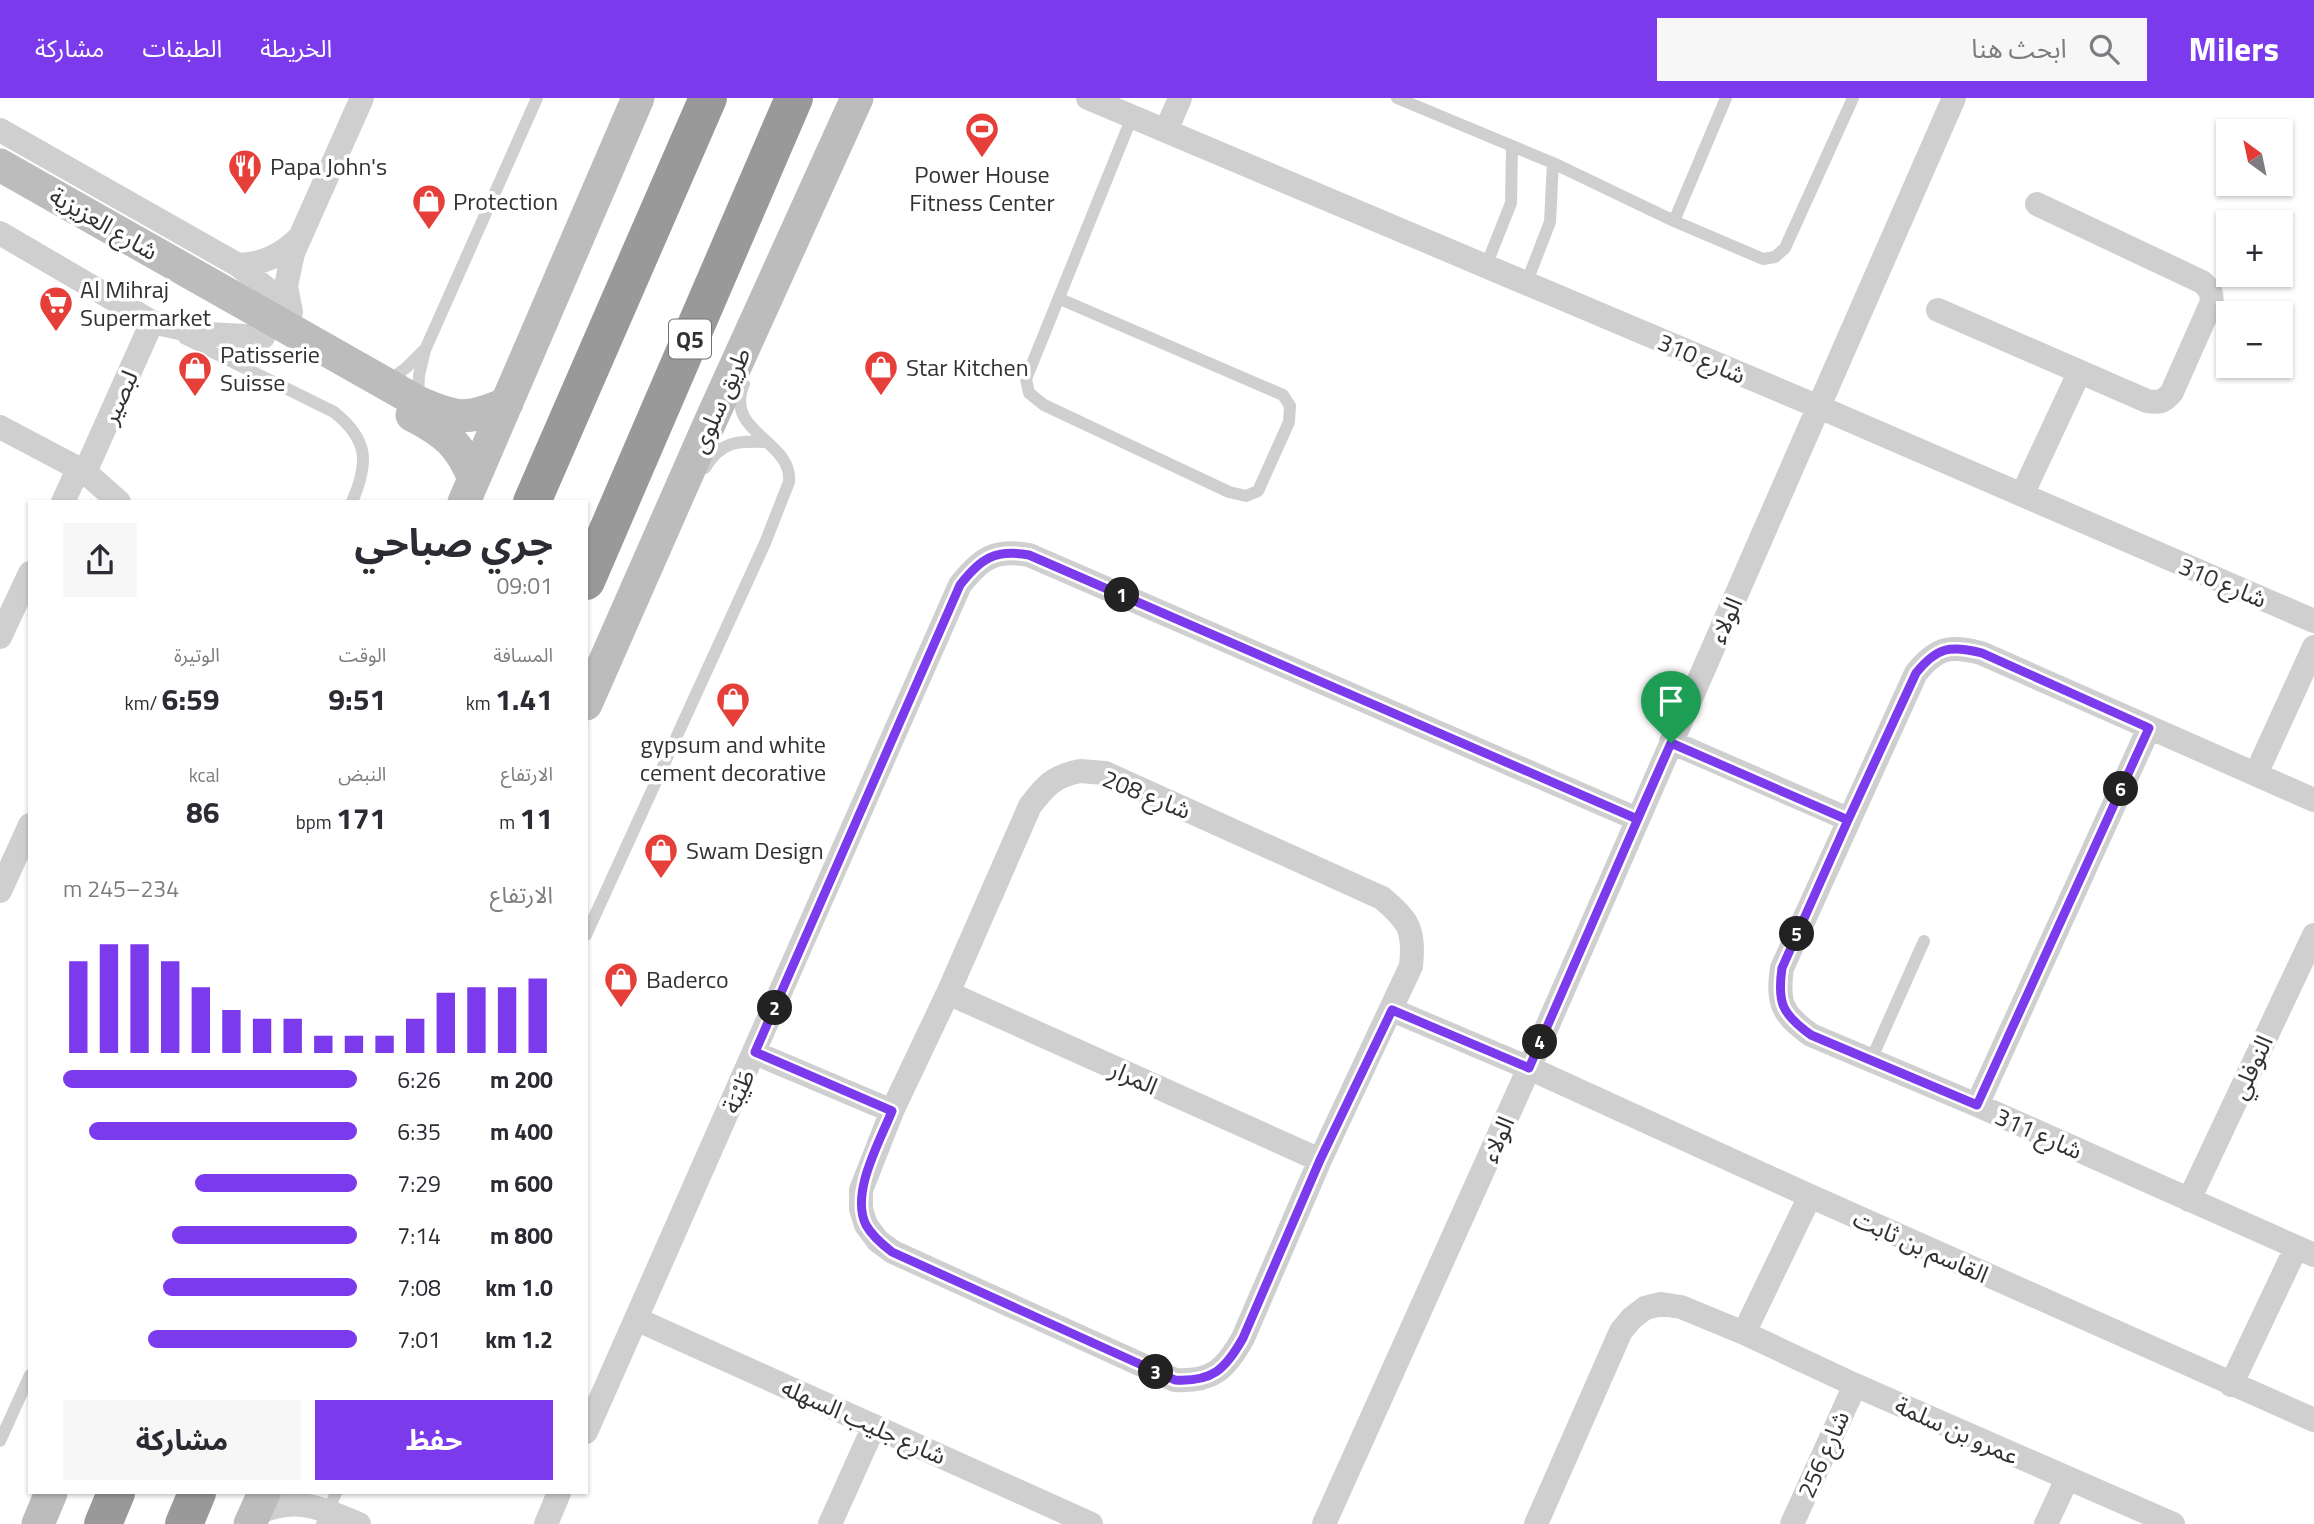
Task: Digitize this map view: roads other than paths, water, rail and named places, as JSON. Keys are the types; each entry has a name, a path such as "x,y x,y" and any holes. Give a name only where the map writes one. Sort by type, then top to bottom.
{"highway":[{"path":"533,500 708,98"},
{"name":"طريق سلوى","path":"588,575 794,98"},
{"path":"103,1524 116,1494"},
{"path":"184,1524 197,1494"}],"main road":[{"path":"469,491 638,98"},
{"name":"طريق سلوى","path":"588,699 669,515 756,339 857,98"},
{"name":"شارع العزيزية","path":"0,165 294,320 384,383 418,402 454,416 469,416 483,414 506,402"},
{"name":"شارع العزيزية","path":"0,189 263,337 432,425 459,449 469,491"},
{"path":"38,1524 51,1494"}],"street":[{"path":"294,320 286,286 288,271 300,236 362,98"},
{"name":"شارع 310","path":"1088,98 1819,407 2314,621"},
{"path":"1166,131 1180,98"},
{"name":"الولاء","path":"1324,1524 1529,1068 1954,98"},
{"name":"شارع العزيزية","path":"0,130 238,265 294,320"},
{"path":"1938,310 2147,401 2157,403 2166,400 2178,380 2213,296 2202,282 2037,204"},
{"name":"شارع العزيزية","path":"0,233 152,322 207,334 263,337"},
{"path":"238,265 250,265 283,253 300,236"},
{"name":"لبصير","path":"63,500 75,476 85,472 152,322"},
{"path":"2022,495 2079,373"},
{"path":"0,427 85,472 117,500"},
{"name":"طَيْبَة","path":"588,1427 960,585 972,569 989,556 1008,551 1029,555 1637,819"},
{"path":"0,637 28,577"},
{"name":"شارع 311","path":"2231,1385 2305,1252 1977,1105 1811,1035 1793,1023 1780,1004 1779,987 1782,968 1916,673 1929,658 1943,650 1960,648 1982,653 2314,800"},
{"path":"2256,774 2314,648"},
{"path":"1977,1105 2149,728"},
{"path":"1671,743 1848,820"},
{"name":"شارع 208","path":"1080,771 1105,773 1382,898 1409,925 1413,943 1411,966 1320,1160 1243,1338 1230,1361 1212,1376 1195,1381 1175,1380 892,1252 878,1241 866,1225 861,1209 861,1191 892,1111 948,993 1030,806 1043,789 1061,775 1080,771"},
{"path":"0,891 28,829"},
{"name":"النوفلي","path":"2189,1200 2314,935"},
{"name":"المرار","path":"948,993 1320,1160"},
{"path":"1392,1010 1529,1068"},
{"path":"755,1052 892,1111"},
{"name":"القاسم بن ثابت","path":"1529,1068 2314,1420"},
{"path":"1744,1333 1810,1196"},
{"name":"عمرو بن سلمة","path":"1536,1524 1621,1332 1632,1318 1645,1308 1661,1304 1681,1307 1744,1333 1855,1385 2173,1524"},
{"name":"شارع جليب السهله","path":"636,1319 1091,1524"},
{"name":"شارع 256","path":"1792,1524 1855,1385"},
{"path":"830,1524 874,1426"},
{"path":"2046,1524 2067,1479"},
{"path":"305,1494 359,1524"},
{"path":"546,1524 559,1494"},
{"path":"256,1511 281,1504 328,1509"}],"lane":[{"path":"418,402 419,375 425,350 537,98"},
{"path":"1674,221 1726,98"},
{"path":"1401,99 1553,163 1674,221 1763,259 1775,257 1785,248 1853,98"},
{"path":"1060,299 1283,395 1290,406 1289,422 1258,491 1246,496 1229,492 1044,405 1029,393 1026,379 1132,117"},
{"path":"1486,266 1511,203 1512,147"},
{"path":"1526,284 1550,222 1553,163"},
{"path":"152,322 334,412 349,425 361,442 364,460 353,500"},
{"path":"384,383 406,368 425,350"},
{"path":"588,931 765,543 789,482 790,472 786,462 747,422 739,408 739,394 748,374"},
{"path":"669,515 695,486 711,458 723,447 736,442 765,442"},
{"path":"1871,1060 1924,941"},
{"path":"0,1441 28,1377"}],"place":[{"name":"Power House Fitness Center","path":"982,159"},
{"name":"Papa John's","path":"245,196"},
{"name":"Protection","path":"429,231"},
{"name":"Al Mihraj Supermarket","path":"56,333"},
{"name":"Star Kitchen","path":"881,397"},
{"name":"Patisserie Suisse","path":"195,398"},
{"name":"gypsum and white cement decorative","path":"733,729"},
{"name":"Swam Design","path":"661,880"},
{"name":"Baderco","path":"621,1009"}]}
